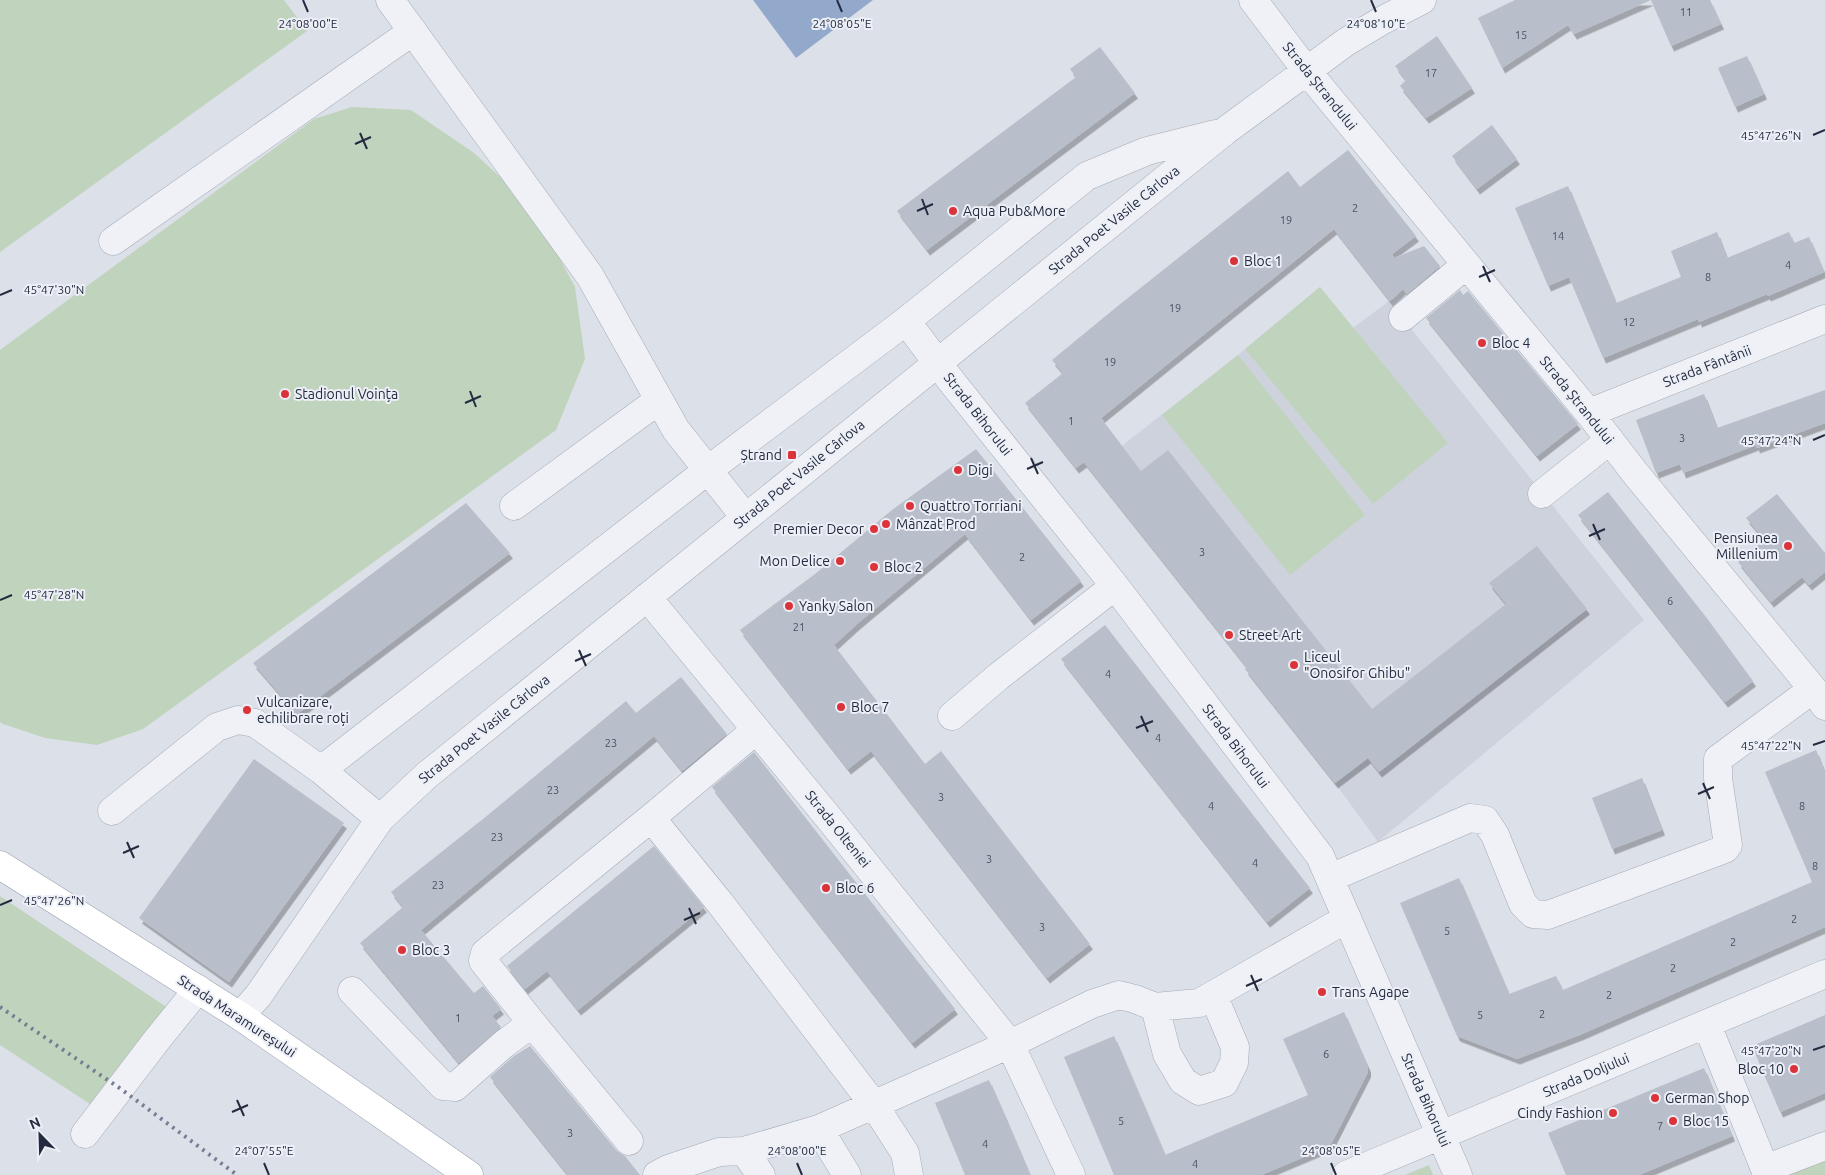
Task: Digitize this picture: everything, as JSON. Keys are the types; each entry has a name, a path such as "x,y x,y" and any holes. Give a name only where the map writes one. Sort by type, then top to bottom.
{"main road":[{"name":"Strada Maramureșului","path":"0,865 240,1016 469,1175"}],"street":[{"path":"390,0 414,31 504,160 590,276 676,430 745,517"},
{"name":"Strada Ștrandului","path":"1253,0 1306,70 1589,413 1635,473 1819,698"},
{"name":"Strada Poet Vasile Cârlova","path":"240,1016 258,996 380,819 427,775 937,361 1225,131 1306,70 1361,33 1422,0"},
{"path":"113,241 414,31"},
{"path":"321,770 708,470 906,322 1087,176 1148,151 1225,131"},
{"path":"1403,317 1466,264"},
{"name":"Strada Fântânii","path":"1589,413 1825,320"},
{"name":"Strada Bihorului","path":"906,322 1115,586 1320,856 1458,1175"},
{"path":"514,506 659,400"},
{"path":"1542,494 1610,440"},
{"path":"952,716 999,676 1115,586"},
{"name":"Strada Olteniei","path":"647,597 828,817 1010,1044 1071,1175"},
{"path":"1330,878 1470,818 1484,820 1495,835 1523,904 1533,914 1548,915 1725,849 1728,845 1718,778 1718,759 1819,698"},
{"path":"112,811 217,727 238,720 255,723 321,770 380,819"},
{"path":"629,1141 483,961 486,953 652,818 756,730"},
{"path":"652,818 720,903 874,1105 905,1153 909,1175"},
{"path":"657,1175 668,1169 719,1152 744,1151 819,1129 1010,1044 1092,1004 1119,996 1134,999 1155,1007 1199,1003 1334,926 1348,920"},
{"name":"Strada Doljului","path":"1346,1175 1825,974"},
{"path":"85,1134 198,989"},
{"path":"352,991 443,1086 455,1087 504,1044 532,1023"},
{"path":"1155,1007 1167,1054 1183,1081 1199,1091 1224,1083 1234,1064 1235,1047 1213,995"},
{"path":"1707,1025 1759,1172 1825,1146"},
{"path":"819,1129 847,1175"},
{"path":"744,1151 761,1175"}],"shaded area":[{"path":"1320,287 1353,328 1389,301 1644,620 1378,842 1335,783 1245,669 1254,662 1091,470 1238,355"}],"green space":[{"path":"0,0 284,0 307,31 0,252"},
{"name":"Stadionul Voința","path":"352,107 411,110 474,153 509,185 543,228 575,287 585,359 556,430 143,729 97,745 45,738 3,724 0,722 0,350 314,119"},
{"path":"1320,287 1448,443 1373,504 1245,349"},
{"path":"1238,355 1365,515 1290,575 1162,415"},
{"path":"0,896 171,1010 93,1106 0,1045"},
{"path":"1825,1156 1825,1175 1770,1175"},
{"path":"1429,1165 1433,1175 1405,1175"}],"water":[{"path":"753,0 873,0 796,58"}],"building":[{"path":"1515,0 1651,0 1574,34 1568,25 1502,68 1478,18"},
{"path":"1651,0 1710,0 1721,24 1671,46"},
{"path":"1437,36 1472,88 1426,118 1400,86 1406,80 1395,66"},
{"path":"1100,47 1135,93 927,250 897,211 1076,77 1070,69"},
{"path":"1747,56 1764,94 1735,107 1718,68"},
{"path":"1492,125 1517,159 1477,189 1452,156"},
{"path":"1348,150 1416,236 1392,254 1394,258 1424,246 1440,266 1407,294 1403,289 1390,301 1334,229 1101,418 1141,471 1168,450 1372,709 1506,604 1489,583 1537,546 1587,609 1379,772 1368,758 1335,783 1245,669 1247,667 1084,462 1076,468 1025,403 1063,373 1052,360 1288,171 1300,187"},
{"path":"1568,186 1616,303 1681,277 1671,251 1717,232 1727,258 1789,232 1794,243 1809,237 1824,272 1768,296 1767,294 1699,322 1698,319 1603,358 1569,277 1548,286 1515,208"},
{"path":"1460,290 1463,295 1468,291 1578,424 1537,456 1426,318"},
{"path":"1825,390 1825,423 1757,448 1756,445 1683,473 1680,464 1656,473 1636,420 1704,394 1717,428"},
{"path":"976,449 1081,581 1031,620 965,534 834,645 925,764 941,751 1090,944 1047,978 871,751 848,769 740,630 815,574 892,510"},
{"path":"1608,492 1706,617 1753,681 1725,702 1578,515"},
{"name":"Pensiunea Millenium","path":"1777,494 1825,553 1825,572 1809,585 1802,577 1771,602 1738,562 1765,540 1746,518"},
{"path":"466,503 510,553 297,714 253,663"},
{"path":"1105,625 1310,888 1267,922 1061,659"},
{"path":"681,677 727,734 682,771 654,736 421,930 474,993 483,986 501,1009 492,1016 501,1027 459,1063 360,943 403,907 391,892 626,701 636,713"},
{"path":"1816,750 1825,773 1825,927 1582,1034 1517,1059 1457,1036 1400,903 1459,878 1509,994 1556,976 1563,990 1812,882 1765,772"},
{"name":"Bloc 6","path":"754,752 955,1009 912,1043 712,787"},
{"path":"254,759 344,823 229,982 139,918"},
{"path":"1642,778 1662,830 1612,849 1592,798"},
{"path":"654,846 704,907 578,1010 547,971 525,989 507,966"},
{"path":"1344,1012 1368,1067 1368,1072 1330,1146 1261,1175 1114,1175 1064,1057 1114,1036 1165,1155 1308,1095 1283,1039"},
{"name":"Bloc 10","path":"1825,1015 1825,1093 1780,1112 1752,1046"},
{"path":"530,1046 617,1151 625,1156 640,1175 568,1175 490,1077 514,1056"},
{"name":"Bloc 15","path":"1704,1068 1732,1136 1639,1175 1566,1175 1548,1133"},
{"path":"989,1080 1030,1175 965,1175 935,1103"}],"railway":[{"path":"0,1007 121,1089 237,1175"}],"place":[{"name":"Aqua Pub&More","path":"953,211"},
{"name":"Bloc 1","path":"1234,261"},
{"name":"Bloc 4","path":"1482,343"},
{"name":"Stadionul Voința","path":"285,394"},
{"name":"Ștrand","path":"792,455"},
{"name":"Digi","path":"958,470"},
{"name":"Quattro Torriani","path":"910,506"},
{"name":"Mânzat Prod","path":"886,524"},
{"name":"Premier Decor","path":"874,529"},
{"name":"Pensiunea Millenium","path":"1788,546"},
{"name":"Mon Delice","path":"840,561"},
{"name":"Bloc 2","path":"874,567"},
{"name":"Yanky Salon","path":"789,606"},
{"name":"Street Art","path":"1229,635"},
{"name":"Liceul \"Onosifor Ghibu\"","path":"1294,665"},
{"name":"Bloc 7","path":"841,707"},
{"name":"Vulcanizare, echilibrare roți","path":"247,710"},
{"name":"Bloc 6","path":"826,888"},
{"name":"Bloc 3","path":"402,950"},
{"name":"Trans Agape","path":"1322,992"},
{"name":"Bloc 10","path":"1794,1069"},
{"name":"German Shop","path":"1655,1098"},
{"name":"Cindy Fashion","path":"1613,1113"},
{"name":"Bloc 15","path":"1673,1121"}]}
